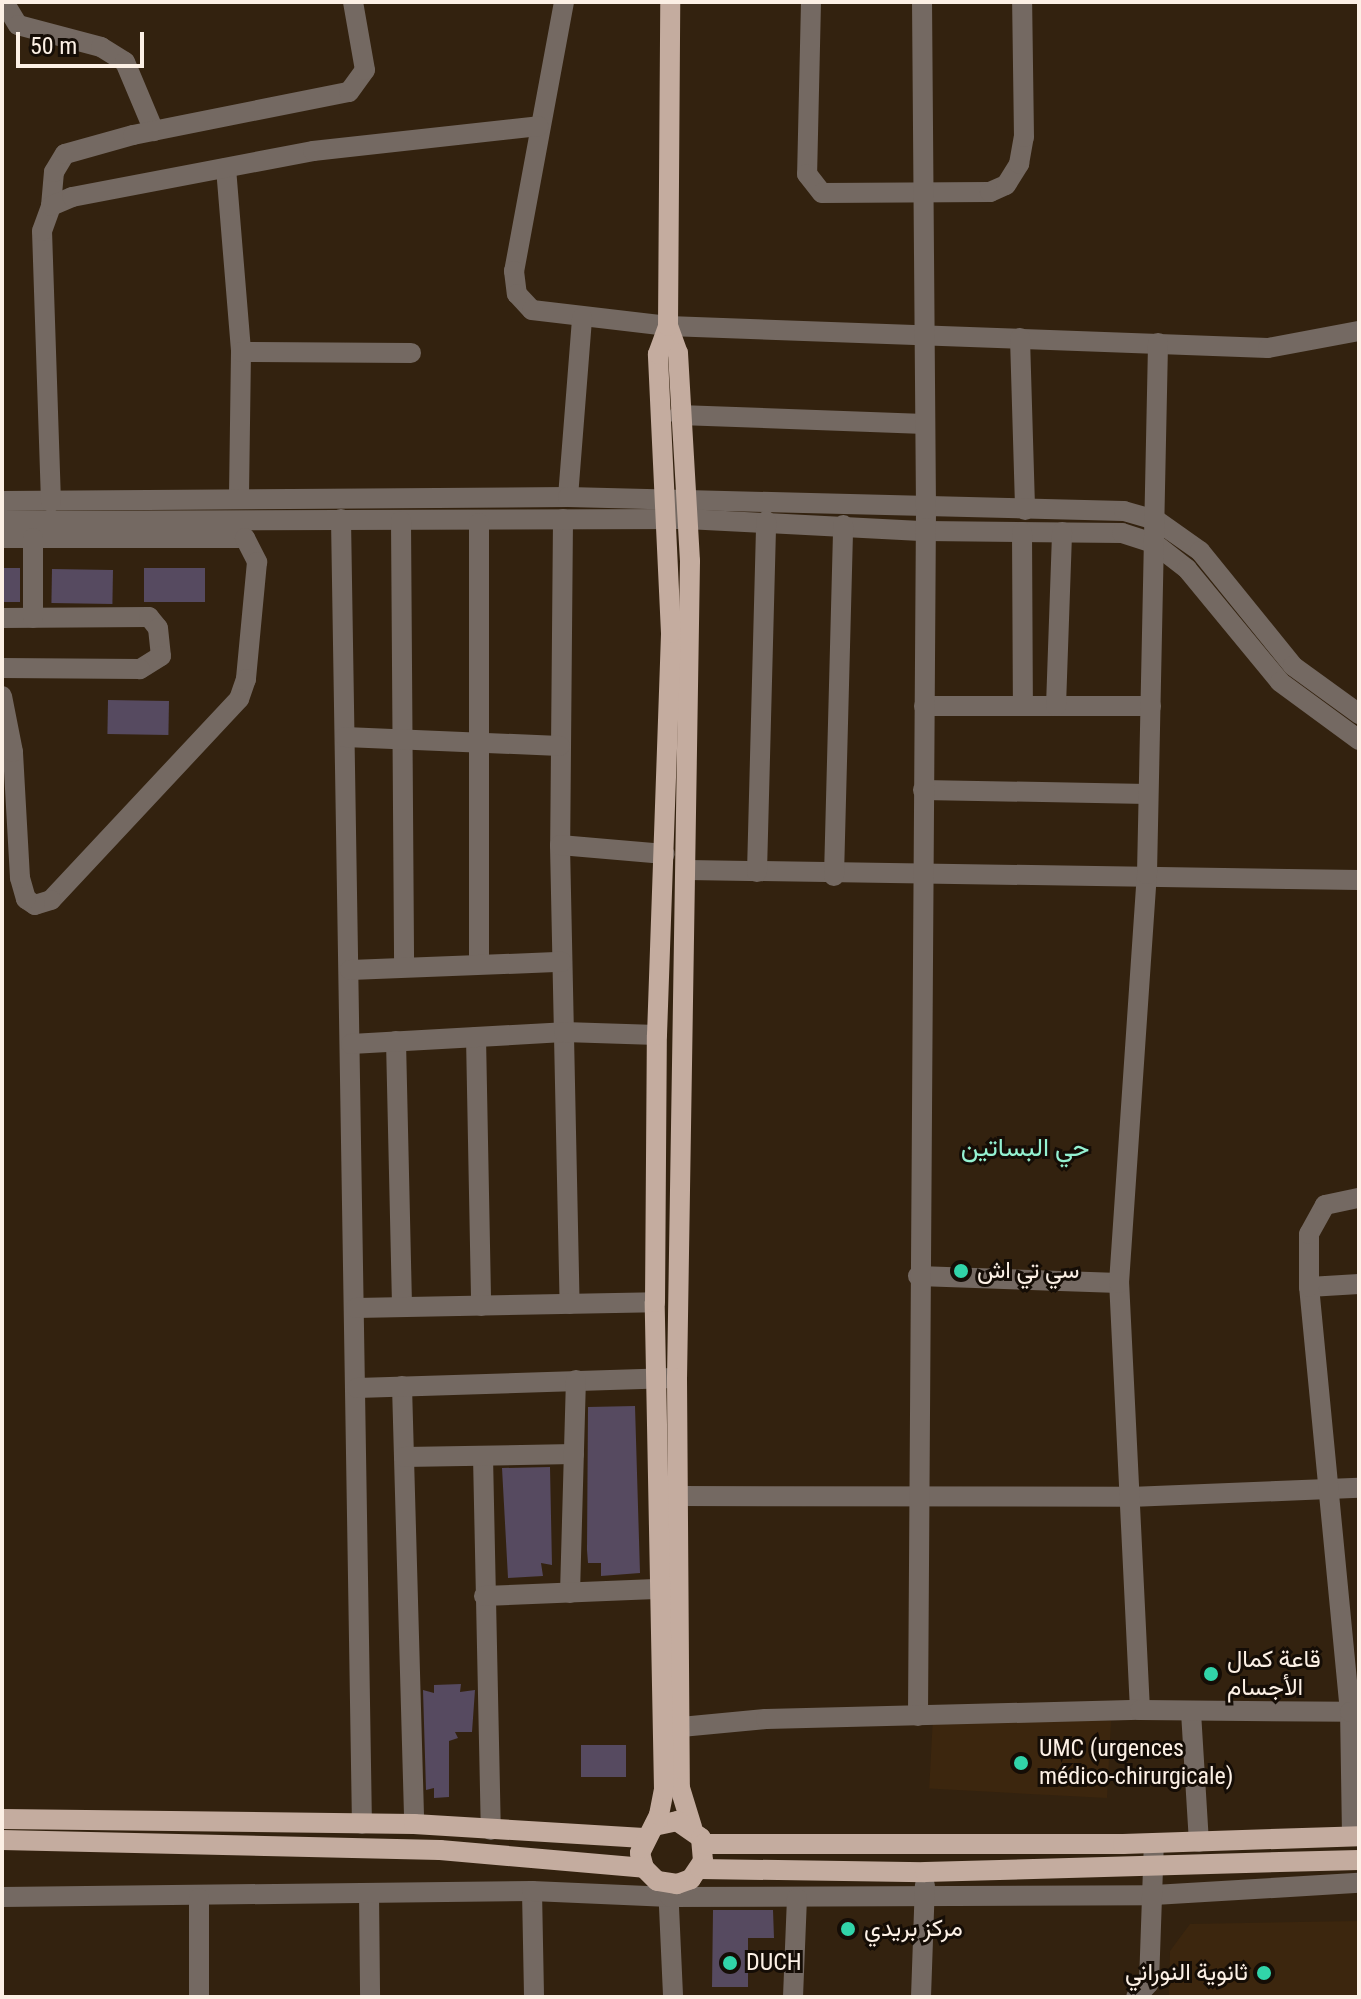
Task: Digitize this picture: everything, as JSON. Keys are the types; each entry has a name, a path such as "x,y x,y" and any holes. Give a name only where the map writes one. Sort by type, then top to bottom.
{"main road":[{"path":"644,1868 649,1832 664,1789 662,1589 667,1378 688,870 676,509 658,354 668,326 670,2"},
{"path":"668,326 678,353 679,415 657,1035 655,1302 667,1378 679,1496 680,1788 697,1836 700,1869"},
{"path":"2,1819 197,1825 414,1824 491,1830 649,1832 677,1821 697,1836 1359,1860"},
{"path":"195,1847 197,1825"},
{"path":"2,1840 195,1847 440,1850 644,1868 669,1891 700,1869 925,1872 1154,1853 1199,1842 1355,1836"}],"street":[{"path":"4,2 18,25 101,47 125,62 154,131"},
{"path":"51,502 42,231 51,206 54,172 65,154 154,131 349,92 365,70 353,2"},
{"path":"564,2 539,126 514,283 532,310 668,326 1268,348 1359,331"},
{"path":"811,2 807,174 813,187 822,193 990,192 1013,176 1024,137 1022,2"},
{"path":"918,1716 918,1276 926,531 922,2"},
{"path":"51,206 313,151 539,126"},
{"path":"226,168 241,352 239,497"},
{"path":"568,497 582,318"},
{"path":"1020,338 1025,510"},
{"path":"1140,1710 1119,1283 1147,874 1158,343"},
{"path":"241,352 411,353"},
{"path":"679,415 925,424"},
{"path":"2,501 568,497 766,521 926,531 1122,533 1155,544 1187,569 1280,682 1359,740"},
{"path":"2,521 341,519 479,523 676,509 1124,511 1156,520 1200,551 1293,666 1359,714"},
{"path":"341,519 362,1824"},
{"path":"563,519 560,845 570,1304"},
{"path":"401,521 404,967"},
{"path":"757,872 766,521"},
{"path":"479,523 479,962"},
{"path":"834,876 843,525"},
{"path":"1022,532 1023,706"},
{"path":"1056,706 1062,532"},
{"path":"2,538 245,538 257,562 246,679 229,710 51,900 35,905 26,899 20,878 2,696"},
{"path":"33,538 33,618"},
{"path":"2,618 149,617 158,628 161,656 140,669 2,668"},
{"path":"924,706 1151,706"},
{"path":"345,737 560,746"},
{"path":"923,790 1148,794"},
{"path":"560,845 665,854"},
{"path":"688,870 834,876 1147,874 1359,880"},
{"path":"350,970 479,962 562,962"},
{"path":"351,1044 564,1032 657,1035"},
{"path":"476,1037 481,1306"},
{"path":"396,1041 402,1307"},
{"path":"1355,1836 1355,1712 1327,1489 1309,1287 1309,1234 1315,1216 1325,1205 1359,1198"},
{"path":"918,1276 1119,1283"},
{"path":"1309,1287 1359,1284"},
{"path":"356,1308 655,1302"},
{"path":"357,1388 667,1378"},
{"path":"570,1593 576,1380"},
{"path":"402,1386 414,1824"},
{"path":"404,1457 574,1454"},
{"path":"483,1456 491,1830"},
{"path":"679,1496 1130,1497 1359,1488"},
{"path":"484,1596 662,1589"},
{"path":"681,1727 1140,1710 1355,1712"},
{"path":"1191,1712 1199,1842"},
{"path":"1149,1992 1154,1853"},
{"path":"1333,1861 1334,1884"},
{"path":"921,1997 925,1872"},
{"path":"2,1897 199,1898 532,1891 669,1891 797,1898 1154,1895 1359,1883"},
{"path":"532,1891 534,1997"},
{"path":"669,1891 673,1997"},
{"path":"369,1893 370,1997"},
{"path":"199,1898 199,1997"},
{"path":"793,1997 797,1898"}],"shaded area":[{"name":"UMC (urgences médico-chirurgicale)","path":"933,1712 1111,1721 1107,1798 929,1789"},
{"name":"ثانوية النوراني","path":"1359,1921 1359,1997 1169,1995 1170,1951 1190,1924"}],"building":[{"path":"2,568 20,568 20,602 2,602"},
{"path":"144,568 205,568 205,602 144,602"},
{"path":"52,569 113,570 112,604 51,603"},
{"path":"108,700 169,701 168,735 107,734"},
{"path":"635,1406 640,1573 601,1576 601,1563 588,1563 587,1550 588,1407"},
{"path":"550,1467 552,1565 541,1563 543,1576 508,1578 502,1468"},
{"path":"461,1684 460,1692 475,1690 472,1732 455,1732 458,1738 449,1741 449,1797 434,1798 434,1788 426,1790 423,1690 434,1693 434,1685"},
{"path":"581,1745 626,1745 626,1777 581,1777"},
{"name":"DUCH","path":"713,1910 773,1910 774,1938 748,1938 748,1987 712,1987"}],"place":[{"name":"سي تي اش","path":"961,1271"},
{"name":"قاعة كمال الأجسام","path":"1211,1674"},
{"name":"UMC (urgences médico-chirurgicale)","path":"1021,1763"},
{"name":"مركز بريدي","path":"848,1929"},
{"name":"DUCH","path":"730,1963"},
{"name":"ثانوية النوراني","path":"1264,1973"}],"district":[{"name":"حي البساتين","path":"1025,1148"}]}
